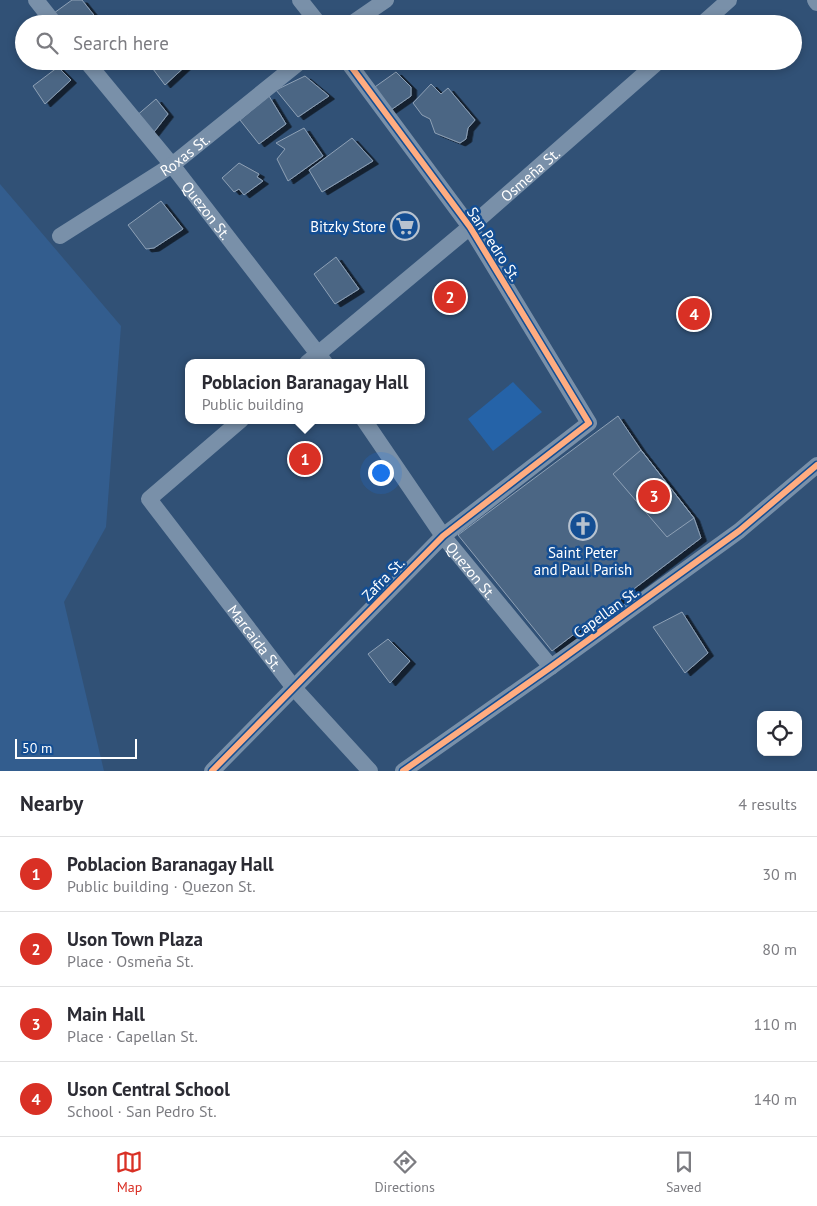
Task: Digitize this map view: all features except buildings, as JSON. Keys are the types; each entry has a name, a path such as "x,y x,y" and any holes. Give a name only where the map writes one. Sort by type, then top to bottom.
{"street":[{"path":"36,0 48,15"},
{"path":"300,0 312,15"},
{"path":"364,15 386,0"},
{"path":"712,15 729,0"},
{"name":"Quezon St.","path":"93,70 172,165 316,359"},
{"name":"Roxas St.","path":"60,236 172,165 289,70"},
{"name":"San Pedro St.","path":"354,70 470,227 590,423"},
{"name":"Osmeña St.","path":"318,359 649,70"},
{"name":"Zafra St.","path":"212,771 443,536 590,423"},
{"name":"Marcaida St.","path":"235,424 149,499 294,688 370,771"},
{"name":"Quezon St.","path":"367,424 443,536 551,667"},
{"name":"Capellan St.","path":"403,771 739,531 817,466"}],"shaded area":[{"path":"0,184 121,326 106,527 64,602 104,771 0,771"},
{"path":"513,382 542,412 493,451 468,419"}],"cycle path":[{"path":"212,771 443,536 589,423 470,227 354,70"},
{"path":"403,771 739,531 817,465"}],"place":[{"name":"Bitzky Store","path":"405,226"},
{"name":"Uson Town Plaza","path":"450,297"},
{"name":"Uson Central School","path":"694,314"},
{"name":"Poblacion Baranagay Hall","path":"305,459"},
{"name":"Main Hall","path":"654,496"},
{"name":"Saint Peter and Paul Parish","path":"583,526"}]}
